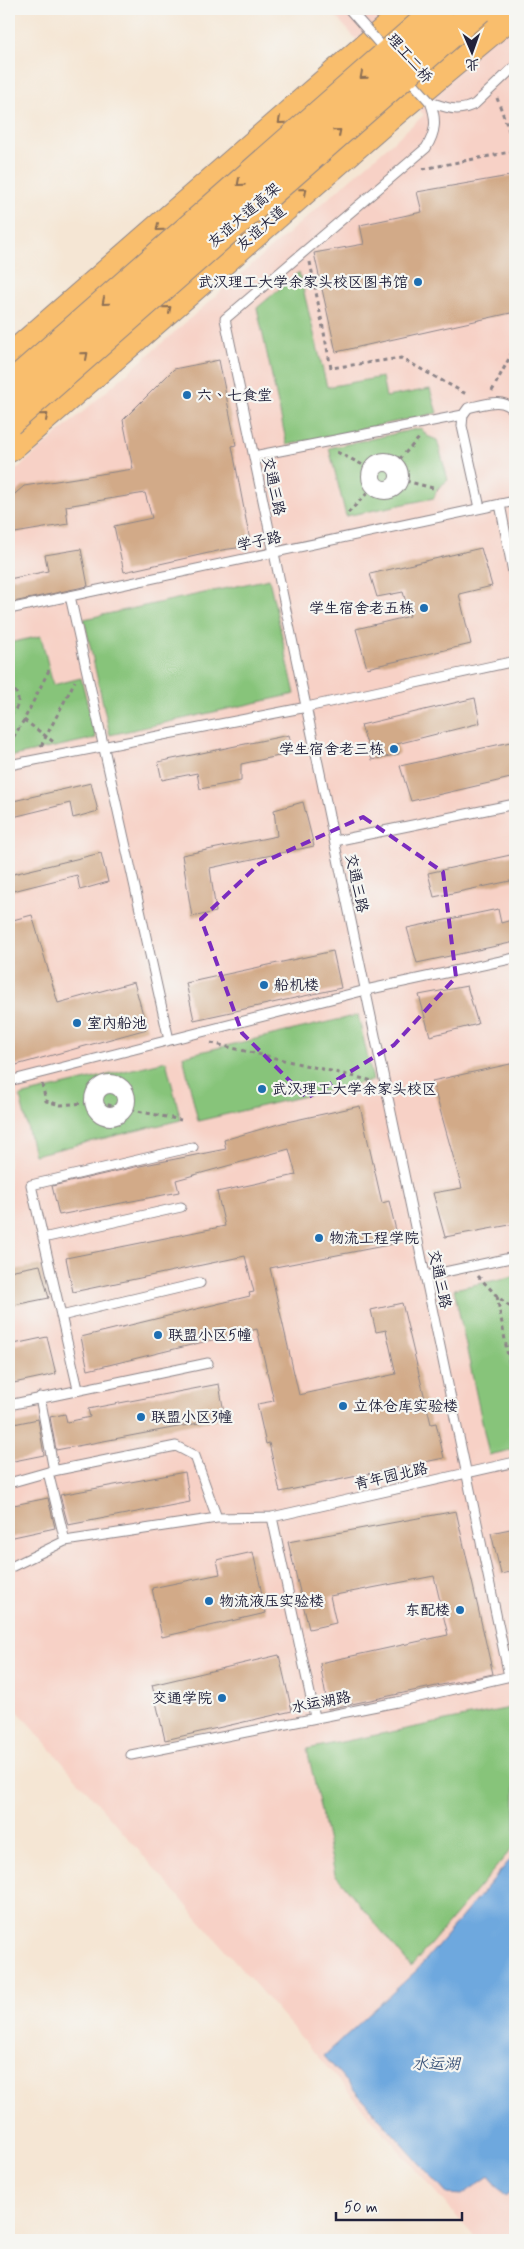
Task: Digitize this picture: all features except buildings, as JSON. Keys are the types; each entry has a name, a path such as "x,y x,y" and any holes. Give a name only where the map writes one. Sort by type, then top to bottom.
{"main road":[{"path":"9,359 410,9"},
{"name":"友谊大道高架","path":"9,387 438,9"},
{"name":"友谊大道高架","path":"9,422 479,9"},
{"name":"友谊大道","path":"9,448 395,111 515,11"}],"street":[{"path":"382,462 396,472 394,486 386,489 374,478 382,462"},
{"path":"108,1084 120,1087 126,1096 123,1109 116,1115 106,1115 99,1111 94,1102 99,1089 108,1084"}],"lane":[{"name":"理工二桥","path":"350,9 430,102"},
{"path":"430,102 446,108 461,110 475,104 514,68"},
{"name":"交通三路","path":"430,102 434,114 433,136 426,148 225,319 467,1473 512,1676"},
{"path":"480,508 462,426 463,415 468,408 500,401 509,404 514,410"},
{"path":"254,456 463,415"},
{"name":"学子路","path":"9,609 515,501"},
{"path":"500,504 515,583"},
{"path":"70,596 169,1040"},
{"path":"9,765 307,708 515,661"},
{"path":"335,841 515,804"},
{"path":"9,1081 366,990 515,958"},
{"path":"78,1390 31,1185 193,1146"},
{"path":"43,1238 181,1207"},
{"path":"426,1276 515,1257"},
{"path":"61,1316 200,1283"},
{"path":"9,1405 208,1363"},
{"path":"40,1397 51,1471 65,1540"},
{"path":"9,1482 51,1471 176,1446 195,1456 217,1518"},
{"name":"青年园北路","path":"9,1568 65,1540 217,1518 272,1517 515,1462"},
{"path":"272,1517 315,1717"},
{"name":"水运湖路","path":"132,1754 397,1702 512,1676"}],"path":[{"path":"493,87 515,147"},
{"path":"415,173 424,168 515,151"},
{"path":"310,247 309,261 330,368 401,358 485,404 515,347"},
{"path":"429,422 424,433 396,472 437,488"},
{"path":"329,448 374,478 348,513"},
{"path":"35,760 45,736 85,664"},
{"path":"9,744 24,720 49,670"},
{"path":"9,685 16,692 18,702 14,712 9,716"},
{"path":"24,720 58,745"},
{"path":"184,1036 386,1084"},
{"path":"39,1073 46,1100 61,1105 94,1102 181,1120"},
{"path":"469,1267 497,1296 515,1311"},
{"path":"497,1296 515,1395"}],"highlighted area":[{"path":"363,817 443,872 456,977 394,1045 307,1098 242,1033 201,919 259,864"}],"shaded area":[{"name":"武汉理工大学余家头校区","path":"329,9 515,9 515,2240 477,2240 9,1701 9,476 424,115"}],"green space":[{"path":"299,272 327,387 382,377 386,397 430,389 437,413 287,445 257,308"},
{"path":"421,428 427,436 437,440 448,480 437,489 434,498 346,516 329,448"},
{"path":"269,579 295,694 110,735 84,619"},
{"path":"41,636 53,685 81,678 96,738 9,757 9,643"},
{"path":"358,1015 373,1080 198,1121 183,1056"},
{"path":"166,1061 181,1120 34,1155 20,1096"},
{"path":"515,1276 515,1449 489,1455 454,1289"},
{"path":"515,1707 515,1845 411,1967 335,1874 307,1749"}],"water":[{"name":"水运湖","path":"515,1854 515,2189 506,2196 489,2176 462,2195 447,2194 324,2056 417,1970"}],"place":[{"name":"武汉理工大学余家头校区图书馆","path":"418,282"},
{"name":"六、七食堂","path":"187,395"},
{"name":"学生宿舍老五栋","path":"424,608"},
{"name":"学生宿舍老三栋","path":"394,749"},
{"name":"船机楼","path":"264,985"},
{"name":"室内船池","path":"77,1023"},
{"name":"武汉理工大学余家头校区","path":"262,1089"},
{"name":"物流工程学院","path":"319,1238"},
{"name":"联盟小区5幢","path":"158,1335"},
{"name":"立体仓库实验楼","path":"343,1406"},
{"name":"联盟小区3幢","path":"141,1417"},
{"name":"物流液压实验楼","path":"209,1601"},
{"name":"东配楼","path":"460,1610"},
{"name":"交通学院","path":"222,1698"}]}
